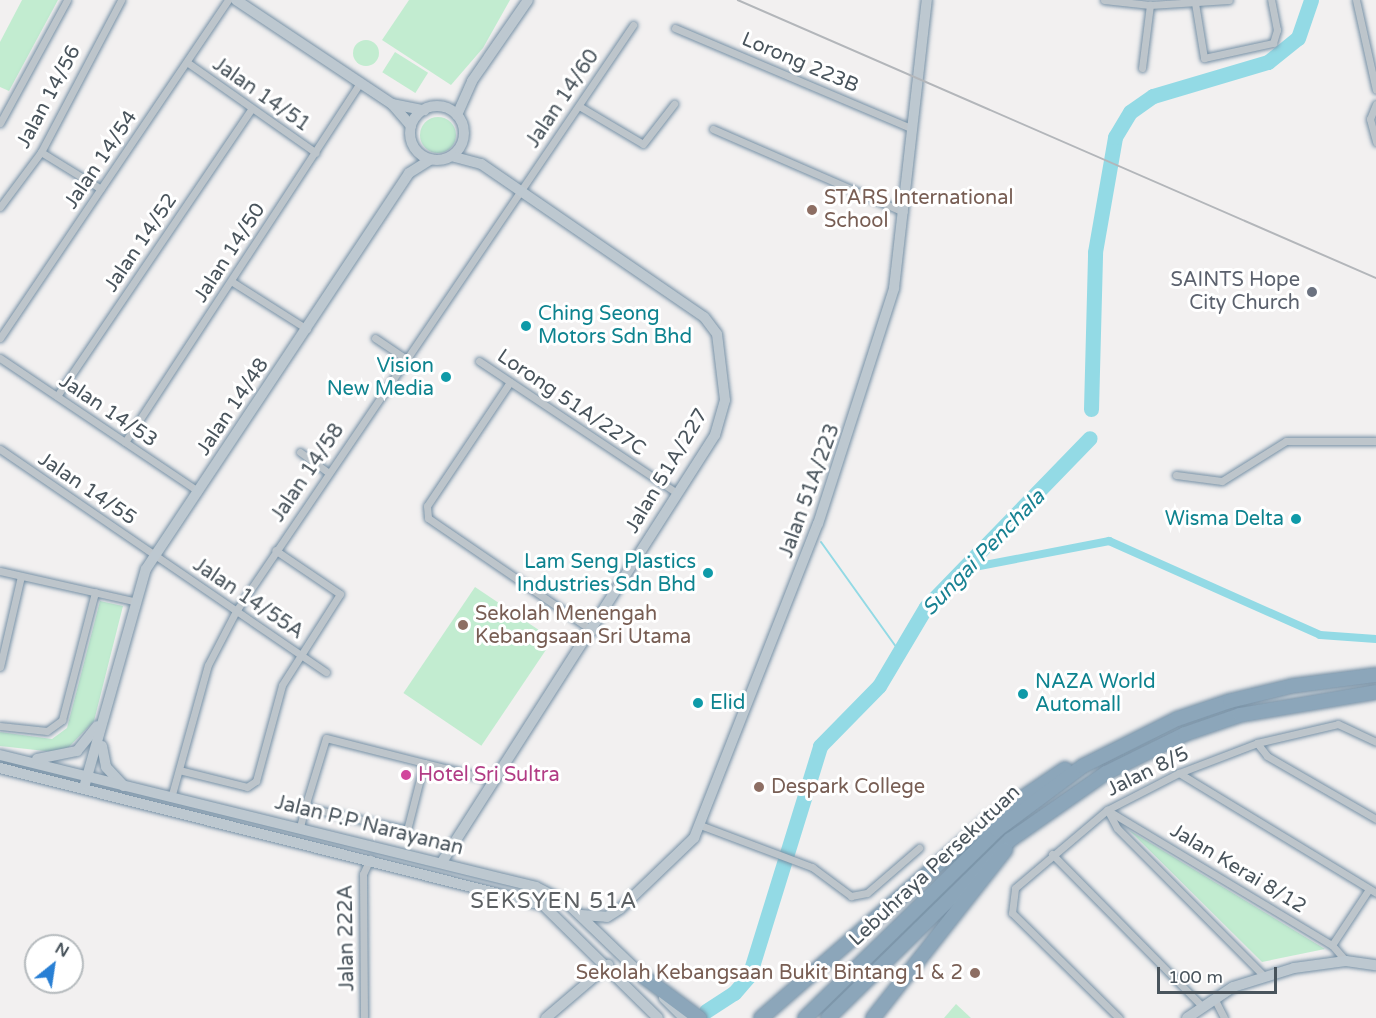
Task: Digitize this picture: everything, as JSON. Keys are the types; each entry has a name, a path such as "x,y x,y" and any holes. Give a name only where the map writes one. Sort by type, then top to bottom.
{"highway":[{"name":"Lebuhraya Persekutuan","path":"805,1018 997,830 1083,766 1177,719 1230,701 1292,686 1376,675"},
{"name":"Lebuhraya Persekutuan","path":"828,1018 1010,840 1106,773 1185,734 1295,702 1376,692"},
{"path":"761,1018 988,821 1060,770 1083,766"},
{"path":"873,1018 996,869 1010,840"},
{"path":"644,977 683,1003 699,1018"}],"street":[{"path":"0,123 67,0"},
{"name":"Jalan 14/56","path":"0,207 41,152 121,0"},
{"name":"Jalan 14/54","path":"0,338 188,63 228,0"},
{"path":"236,0 392,104 411,126 414,147 431,159 452,156 463,142 457,115 472,81 528,0"},
{"name":"Jalan 51A/223","path":"582,915 607,917 620,909 688,848 700,825 859,410 894,288 927,0"},
{"path":"1104,0 1150,5 1229,0"},
{"path":"1195,3 1204,58 1273,43 1277,30 1271,0"},
{"path":"1356,0 1376,90"},
{"path":"1142,68 1150,5"},
{"name":"Jalan 14/60","path":"521,191 633,25"},
{"name":"Lorong 223B","path":"675,28 911,128"},
{"name":"Jalan 14/51","path":"188,63 316,153"},
{"path":"392,104 424,110 444,107 472,81"},
{"name":"Jalan 14/50","path":"125,442 361,82"},
{"path":"579,106 642,144 674,104"},
{"path":"1376,104 1370,119 1376,142"},
{"path":"444,107 457,115"},
{"name":"Jalan 14/52","path":"57,396 252,109"},
{"path":"411,126 424,110"},
{"path":"713,129 904,212"},
{"name":"Jalan 51A/227","path":"442,862 593,631 674,491 722,417 717,334 704,317 481,164 463,142"},
{"name":"Jalan 14/48","path":"86,778 133,601 154,555 409,173 414,147"},
{"path":"41,152 101,189"},
{"name":"Jalan 51A/227","path":"452,156 481,164"},
{"name":"Jalan 14/48","path":"409,173 431,159"},
{"name":"Jalan 14/58","path":"171,798 208,665 236,611 275,550 521,191"},
{"path":"231,281 307,329"},
{"path":"375,338 406,359"},
{"name":"Jalan 14/53","path":"0,358 198,491"},
{"name":"Lorong 51A/227C","path":"479,361 674,491"},
{"path":"510,382 427,506 428,518 593,631"},
{"path":"1176,475 1222,481 1286,441 1376,441"},
{"name":"Jalan 14/55","path":"0,449 154,555"},
{"path":"300,452 328,472"},
{"path":"179,770 246,787 256,782 282,685 340,594 275,550"},
{"name":"Jalan 14/55A","path":"154,555 324,671"},
{"path":"0,571 133,601"},
{"path":"0,667 21,576"},
{"path":"0,726 24,731 47,731 62,720 94,592"},
{"name":"Jalan 8/5","path":"1119,1018 1012,912 1015,888 1052,854 1107,810 1179,773 1257,742 1344,724 1376,742"},
{"path":"28,760 77,751 99,728"},
{"path":"99,728 103,760 124,786"},
{"path":"300,827 326,738 494,780"},
{"path":"1257,742 1267,756 1376,819"},
{"name":"Jalan P.P Narayanan","path":"0,755 28,760 86,778 442,862 552,893 582,915 684,1018"},
{"path":"305,807 407,830 424,763"},
{"name":"Jalan P.P Narayanan","path":"0,768 20,771 117,798 370,859 543,905 608,965 658,1018"},
{"path":"20,771 86,778 117,798"},
{"path":"1179,773 1376,893"},
{"path":"1107,810 1117,828 1265,977"},
{"name":"Jalan Kerai 8/12","path":"1107,810 1332,945 1346,961"},
{"path":"700,825 805,864 851,896 867,893 920,848"},
{"path":"1052,854 1202,1006"},
{"name":"Jalan 222A","path":"364,1018 363,874 370,859"},
{"path":"1332,945 1369,889"},
{"path":"1187,1018 1214,998 1265,977 1346,961 1376,965"},
{"path":"546,1018 608,965"},
{"path":"1214,998 1224,1018"}],"green space":[{"path":"22,0 58,0 9,91 0,87 0,42"},
{"path":"409,0 510,0 483,48 451,85 382,40"},
{"path":"366,40 375,44 379,53 375,62 366,66 357,62 353,53 357,44"},
{"path":"395,52 428,73 415,93 382,72"},
{"path":"438,117 451,122 456,135 451,148 438,153 425,148 420,135 425,122"},
{"path":"475,587 553,640 481,746 403,693"},
{"path":"100,601 123,606 94,721 69,747 54,752 0,746 0,732 52,739 67,728"},
{"path":"1129,830 1325,949 1262,962"},
{"path":"956,1004 971,1018 944,1018"}],"waterway":[{"name":"Sungai Penchala","path":"1091,409 1095,252 1115,137 1130,112 1153,96 1268,62 1298,38 1311,0"},
{"name":"Sungai Penchala","path":"706,1011 734,993 749,976 820,746 879,686 926,607 1090,438"},
{"path":"964,569 1109,541 1320,635 1376,639"},
{"path":"821,542 902,655"}],"tram line":[{"path":"738,0 1376,278"}],"place":[{"name":"STARS International School","path":"812,210"},
{"name":"SAINTS Hope City Church","path":"1312,292"},
{"name":"Ching Seong Motors Sdn Bhd","path":"526,326"},
{"name":"Vision New Media","path":"446,377"},
{"name":"Wisma Delta","path":"1296,519"},
{"name":"Lam Seng Plastics Industries Sdn Bhd","path":"708,573"},
{"name":"Sekolah Menengah Kebangsaan Sri Utama","path":"463,625"},
{"name":"NAZA World Automall","path":"1023,694"},
{"name":"Elid","path":"698,703"},
{"name":"Hotel Sri Sultra","path":"406,775"},
{"name":"Despark College","path":"759,787"},
{"name":"Sekolah Kebangsaan Bukit Bintang 1 & 2","path":"975,973"}],"district":[{"name":"SEKSYEN 51A","path":"554,902"}]}
